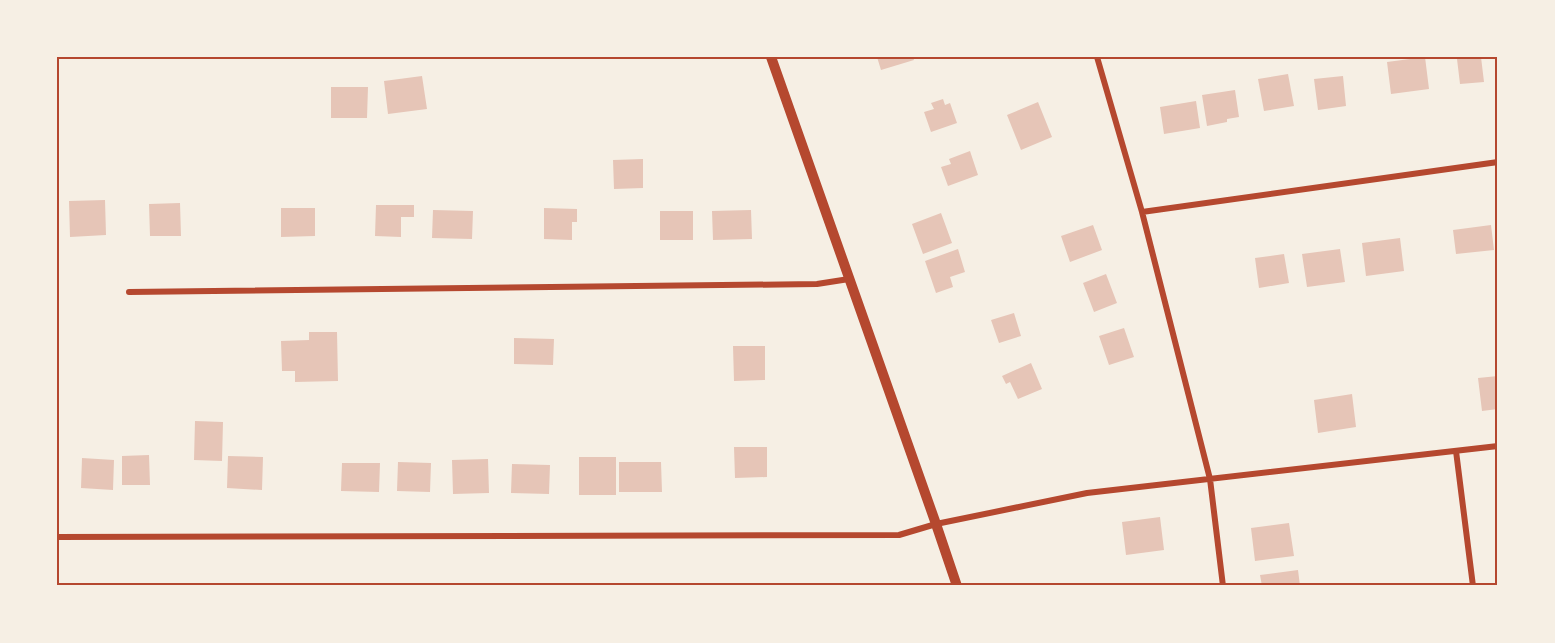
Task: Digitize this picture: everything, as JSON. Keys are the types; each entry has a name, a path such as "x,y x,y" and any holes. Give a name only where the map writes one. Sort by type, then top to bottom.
{"street":[{"path":"771,57 957,586"},
{"path":"1097,57 1142,212 1210,478 1222,586"},
{"path":"1142,212 1498,162"},
{"path":"129,292 817,284 849,279"},
{"path":"57,537 898,535 936,524 1087,493 1498,446"},
{"path":"1456,451 1473,586"}],"building":[{"path":"877,57 913,57 914,60 881,70"},
{"path":"1425,57 1429,89 1391,94 1387,62"},
{"path":"1481,57 1484,82 1460,84 1457,59"},
{"path":"1288,74 1294,106 1264,111 1258,79"},
{"path":"422,76 427,109 388,114 384,81"},
{"path":"1343,76 1346,106 1318,110 1314,79"},
{"path":"331,87 368,87 367,118 331,118"},
{"path":"1235,90 1239,117 1207,126 1202,95"},
{"path":"943,99 945,105 950,103 957,123 931,132 924,112 934,109 931,103"},
{"path":"1196,101 1200,128 1164,134 1160,107"},
{"path":"1038,102 1052,137 1021,150 1007,115"},
{"path":"970,151 978,175 948,186 941,167 951,164 949,159"},
{"path":"643,159 643,188 614,189 613,160"},
{"path":"105,200 106,235 70,237 69,201"},
{"path":"180,203 181,236 150,236 149,204"},
{"path":"376,205 414,205 414,217 401,217 401,237 375,236"},
{"path":"281,208 315,208 315,236 281,237"},
{"path":"544,208 577,209 577,222 572,222 572,240 544,239"},
{"path":"433,210 473,211 472,239 432,238"},
{"path":"751,210 752,239 713,240 712,211"},
{"path":"660,211 693,211 693,240 660,240"},
{"path":"941,213 952,243 923,254 912,224"},
{"path":"1093,225 1102,250 1070,262 1061,236"},
{"path":"1491,225 1494,250 1456,254 1453,230"},
{"path":"1400,238 1404,271 1366,276 1362,243"},
{"path":"958,249 965,272 950,277 953,287 936,293 925,261"},
{"path":"1340,249 1345,282 1307,287 1302,254"},
{"path":"1284,254 1289,283 1259,288 1255,258"},
{"path":"1106,274 1117,303 1094,312 1083,283"},
{"path":"1014,313 1021,336 999,343 991,320"},
{"path":"1124,328 1134,357 1109,365 1099,336"},
{"path":"309,332 337,332 338,381 295,382 295,371 282,371 281,341 309,340"},
{"path":"514,338 554,339 553,365 514,364"},
{"path":"733,346 765,346 765,380 734,381"},
{"path":"1031,363 1042,389 1018,399 1010,382 1006,384 1002,376"},
{"path":"1498,376 1498,409 1482,411 1478,378"},
{"path":"1352,394 1356,427 1318,433 1314,400"},
{"path":"195,421 223,422 222,461 194,460"},
{"path":"734,447 767,447 767,477 735,478"},
{"path":"149,455 150,485 122,485 122,456"},
{"path":"228,456 263,457 262,490 227,488"},
{"path":"579,457 616,457 616,495 579,495"},
{"path":"82,458 114,460 113,490 81,488"},
{"path":"488,459 489,493 453,494 452,460"},
{"path":"398,462 431,463 430,492 397,491"},
{"path":"619,462 661,462 662,492 619,492"},
{"path":"342,463 380,463 379,492 341,491"},
{"path":"512,464 550,465 549,494 511,493"},
{"path":"1160,517 1164,550 1126,555 1122,522"},
{"path":"1289,523 1294,556 1255,561 1251,528"},
{"path":"1298,570 1300,586 1262,586 1260,575"}]}
